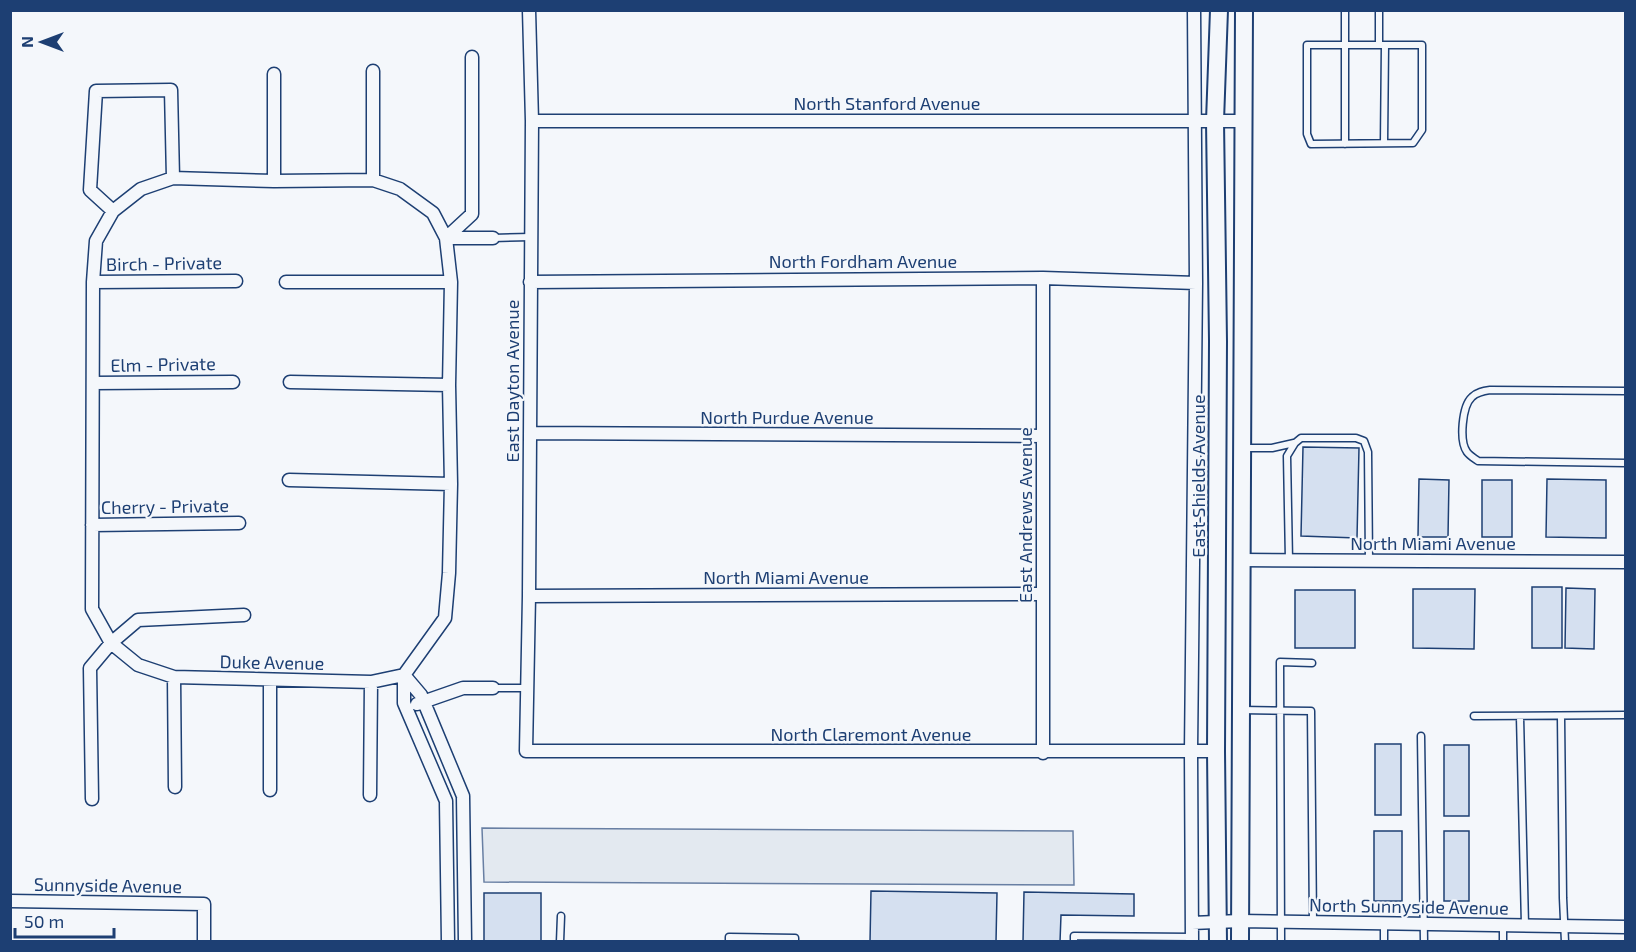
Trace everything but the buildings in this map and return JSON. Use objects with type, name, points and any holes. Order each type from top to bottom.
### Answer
[{"type":"main road","name":"East Shields Avenue","points":[[1218,942],[1216,751],[1218,340],[1215,121],[1219,10]]},
{"type":"main road","points":[[1240,942],[1241,560],[1250,448],[1242,121],[1244,10]]},
{"type":"street","name":"East Dayton Avenue","points":[[526,751],[532,121],[529,10]]},
{"type":"street","name":"East Shields Avenue","points":[[1192,939],[1191,751],[1196,283],[1194,10]]},
{"type":"street","points":[[446,238],[472,214],[472,57]]},
{"type":"street","points":[[373,71],[373,180]]},
{"type":"street","points":[[274,74],[274,181]]},
{"type":"street","points":[[113,211],[90,190],[96,91],[171,90],[173,178]]},
{"type":"street","name":"North Stanford Avenue","points":[[532,121],[1242,121]]},
{"type":"street","name":"Duke Avenue","points":[[173,178],[274,181],[373,180],[400,189],[433,213],[446,238],[451,282],[449,385],[451,484],[449,573],[445,618],[404,675],[371,682],[174,677],[138,665],[111,643],[92,609],[93,282],[96,241],[113,211],[141,189],[173,178]]},
{"type":"street","points":[[446,238],[493,238]]},
{"type":"street","name":"North Fordham Avenue","points":[[530,282],[1043,278],[1196,283]]},
{"type":"street","name":"East Andrews Avenue","points":[[1043,278],[1043,753]]},
{"type":"street","name":"Birch - Private","points":[[93,282],[236,281]]},
{"type":"street","points":[[286,282],[451,282]]},
{"type":"street","name":"Elm - Private","points":[[93,383],[233,382]]},
{"type":"street","points":[[290,382],[449,385]]},
{"type":"street","name":"North Purdue Avenue","points":[[530,433],[1043,436]]},
{"type":"street","points":[[289,480],[451,484]]},
{"type":"street","name":"Cherry - Private","points":[[92,525],[239,524]]},
{"type":"street","name":"North Miami Avenue","points":[[1241,560],[1626,562]]},
{"type":"street","name":"North Miami Avenue","points":[[529,596],[1043,594]]},
{"type":"street","points":[[92,799],[90,668],[111,643],[138,620],[244,615]]},
{"type":"street","points":[[404,675],[422,695],[463,796],[465,942]]},
{"type":"street","points":[[404,675],[404,703],[446,801],[448,942]]},
{"type":"street","points":[[174,677],[176,787]]},
{"type":"street","points":[[270,680],[270,790]]},
{"type":"street","points":[[370,795],[371,682]]},
{"type":"street","points":[[408,708],[463,688],[493,688]]},
{"type":"street","name":"North Claremont Avenue","points":[[526,751],[1043,753],[1216,751]]},
{"type":"street","name":"Sunnyside Avenue","points":[[10,901],[204,904],[204,942]]},
{"type":"street","name":"North Sunnyside Avenue","points":[[1192,923],[1240,921],[1626,927]]},
{"type":"lane","points":[[1345,10],[1345,144]]},
{"type":"lane","points":[[1379,10],[1384,143]]},
{"type":"lane","points":[[1307,45],[1346,45],[1422,45],[1422,130],[1413,143],[1311,144],[1307,134],[1307,45]]},
{"type":"lane","points":[[493,238],[531,237]]},
{"type":"lane","points":[[1626,391],[1490,390],[1480,392],[1470,398],[1463,428],[1464,445],[1468,454],[1478,461],[1626,463]]},
{"type":"lane","points":[[1289,560],[1287,456],[1301,438],[1356,438],[1364,441],[1368,452],[1369,561]]},
{"type":"lane","points":[[1250,448],[1272,448],[1295,443]]},
{"type":"lane","points":[[1281,942],[1280,662],[1312,663]]},
{"type":"lane","points":[[493,688],[526,688]]},
{"type":"lane","points":[[1241,710],[1311,711],[1313,922]]},
{"type":"lane","points":[[1474,716],[1626,716]]},
{"type":"lane","points":[[1520,717],[1525,925]]},
{"type":"lane","points":[[1561,717],[1565,942]]},
{"type":"lane","points":[[1421,736],[1424,942]]},
{"type":"lane","points":[[560,942],[561,916]]},
{"type":"lane","points":[[1384,923],[1384,942]]},
{"type":"lane","points":[[1503,925],[1503,942]]},
{"type":"lane","points":[[1074,942],[1074,936],[1192,939]]},
{"type":"lane","points":[[729,942],[729,938],[795,938],[795,942]]},
{"type":"shaded area","points":[[482,828],[1073,831],[1074,885],[484,882]]}]
